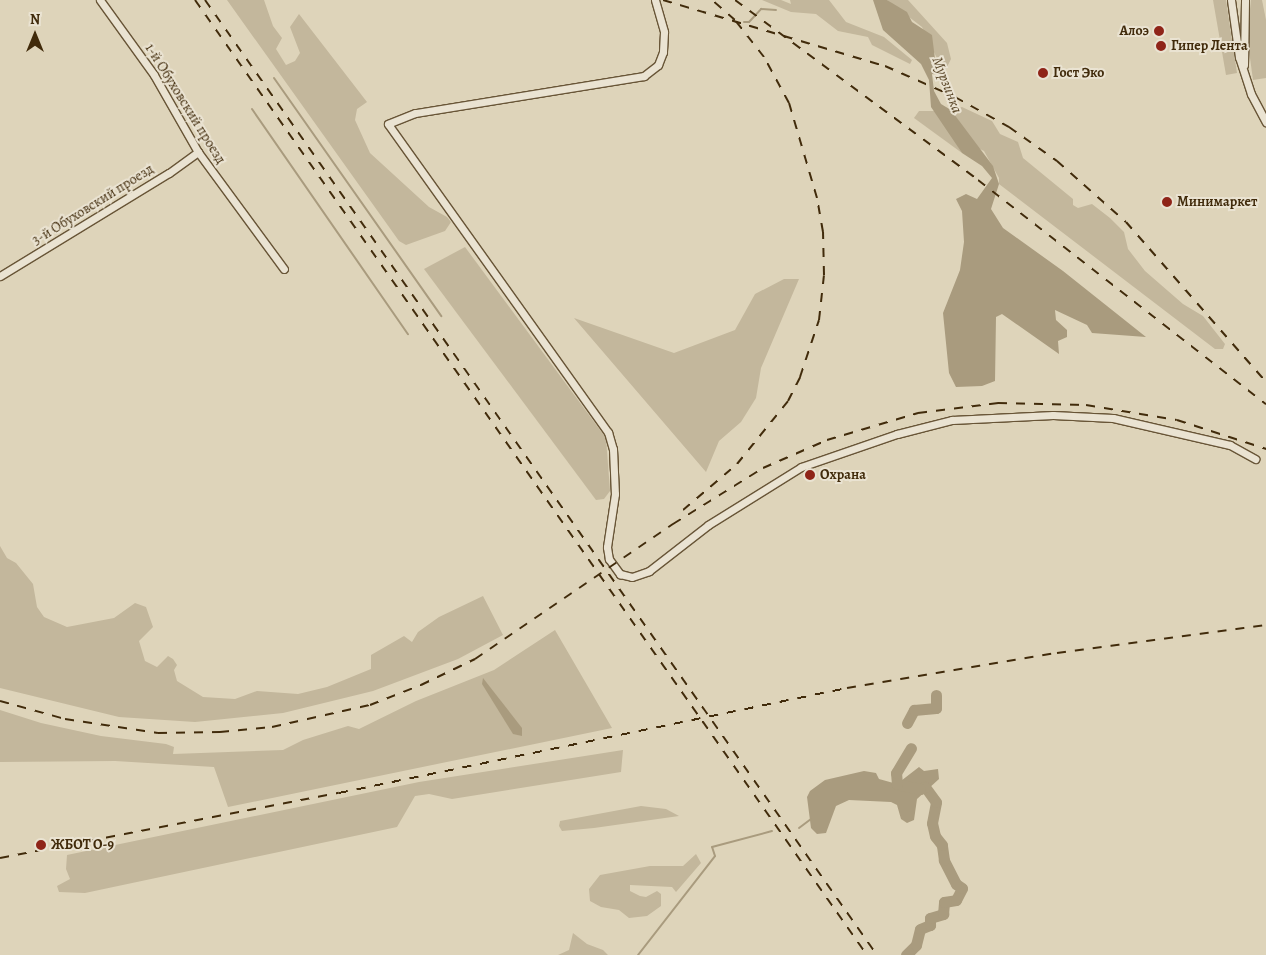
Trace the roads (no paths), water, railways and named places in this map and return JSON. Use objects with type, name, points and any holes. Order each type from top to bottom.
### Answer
[{"type":"street","name":"1-й Обуховский проезд","points":[[100,0],[154,75],[198,152],[284,269]]},
{"type":"street","points":[[655,0],[662,22],[664,47],[658,65],[644,76],[415,114],[388,124],[608,432],[613,449],[615,494],[607,547],[609,559],[620,574],[632,577],[649,571],[708,525],[801,467],[897,434],[952,420],[1053,415],[1113,418],[1230,445],[1255,459]]},
{"type":"street","points":[[1232,0],[1239,56],[1244,66],[1251,94],[1266,122]]},
{"type":"street","points":[[1244,66],[1245,0]]},
{"type":"street","name":"3-й Обуховский проезд","points":[[0,276],[161,178],[198,152]]},
{"type":"waterway","points":[[744,22],[749,22],[761,9],[776,10]]},
{"type":"waterway","points":[[274,78],[441,316]]},
{"type":"waterway","points":[[252,109],[408,334]]},
{"type":"waterway","name":"Мурзинка","points":[[907,723],[914,710],[936,708],[936,695]]},
{"type":"waterway","name":"Мурзинка","points":[[906,955],[916,945],[920,929],[930,925],[930,918],[943,914],[944,902],[956,900],[962,888],[956,884],[944,860],[942,845],[935,836],[932,823],[936,802],[925,787],[920,789],[897,784],[896,773],[911,748]]},
{"type":"waterway","points":[[799,828],[811,819]]},
{"type":"waterway","points":[[638,955],[715,856],[712,847],[772,831]]},
{"type":"railway","points":[[195,0],[867,955]]},
{"type":"railway","points":[[205,0],[877,955]]},
{"type":"railway","points":[[663,0],[885,66],[955,97],[1009,127],[1057,161],[1126,222],[1266,382]]},
{"type":"railway","points":[[683,510],[737,464],[788,401],[800,377],[819,320],[824,275],[823,232],[817,198],[789,103],[764,57],[735,20],[712,0]]},
{"type":"railway","points":[[735,0],[978,180],[1266,404]]},
{"type":"railway","points":[[0,701],[65,719],[158,733],[220,732],[272,727],[370,705],[421,685],[475,659],[673,524],[763,468],[827,440],[918,413],[998,403],[1086,405],[1177,420],[1266,449]]},
{"type":"railway","points":[[0,858],[339,793],[847,688],[1057,653],[1266,625]]},
{"type":"place","name":"Алоэ","points":[[1159,31]]},
{"type":"place","name":"Гипер Лента","points":[[1161,46]]},
{"type":"place","name":"Гост Эко","points":[[1043,73]]},
{"type":"place","name":"Минимаркет","points":[[1167,202]]},
{"type":"place","name":"Охрана","points":[[810,475]]},
{"type":"place","name":"ЖБОТ О-9","points":[[41,845]]}]
